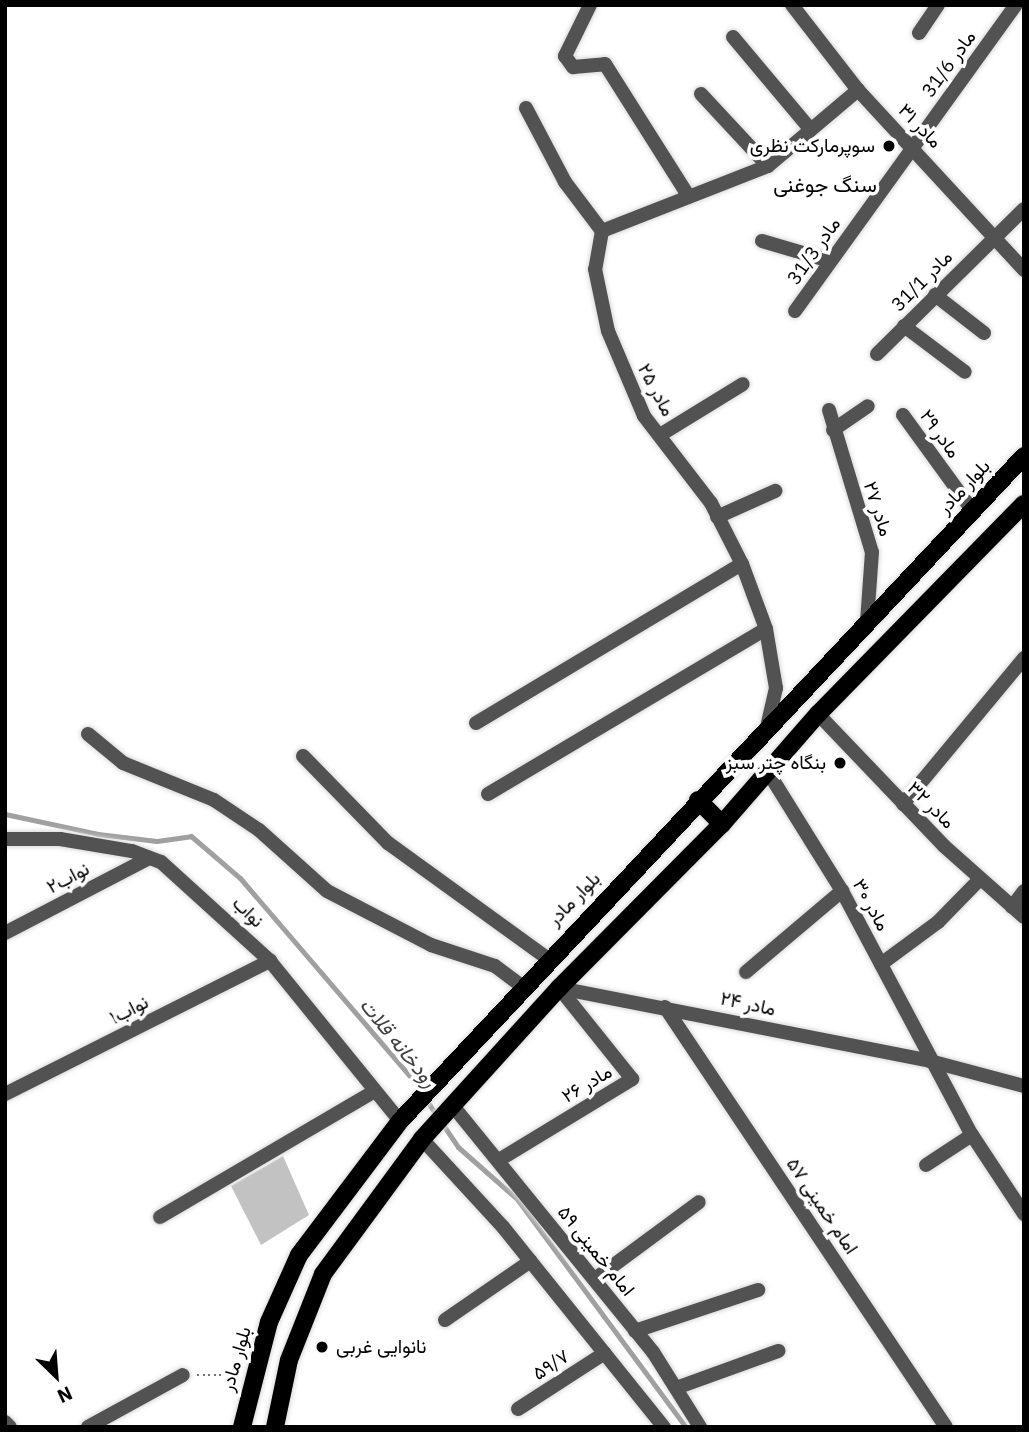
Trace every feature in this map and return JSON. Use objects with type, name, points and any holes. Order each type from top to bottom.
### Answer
[{"type":"main road","name":"بلوار مادر","points":[[242,1427],[252,1375],[299,1255],[404,1116],[547,958],[1024,456]]},
{"type":"main road","points":[[275,1427],[289,1360],[323,1274],[426,1135],[559,988],[722,824],[818,714],[1024,504]]},
{"type":"main road","points":[[698,800],[722,824]]},
{"type":"street","points":[[590,5],[565,56],[573,67],[605,64],[689,197]]},
{"type":"street","name":"مادر ۳۱","points":[[792,5],[859,90],[913,145],[1024,270]]},
{"type":"street","points":[[919,33],[938,5]]},
{"type":"street","name":"مادر 31/6","points":[[913,145],[1016,5]]},
{"type":"street","points":[[733,37],[811,130]]},
{"type":"street","points":[[526,108],[565,182],[602,231],[768,166],[859,90]]},
{"type":"street","points":[[701,94],[768,166]]},
{"type":"street","name":"مادر 31/3","points":[[795,311],[913,145]]},
{"type":"street","name":"مادر 31/1","points":[[877,354],[1024,209]]},
{"type":"street","name":"مادر ۲۵","points":[[602,231],[595,269],[608,331],[644,416],[717,517],[742,564],[766,629],[776,688],[767,726]]},
{"type":"street","points":[[762,241],[830,261]]},
{"type":"street","points":[[935,295],[984,333]]},
{"type":"street","points":[[904,326],[965,372]]},
{"type":"street","points":[[660,435],[743,384]]},
{"type":"street","points":[[833,430],[867,405]]},
{"type":"street","name":"مادر ۲۷","points":[[829,410],[872,552],[867,622]]},
{"type":"street","name":"مادر ۲۹","points":[[903,415],[972,510]]},
{"type":"street","points":[[717,517],[775,491]]},
{"type":"street","points":[[476,723],[742,564]]},
{"type":"street","points":[[488,794],[766,629]]},
{"type":"street","points":[[903,804],[1024,658]]},
{"type":"street","name":"مادر ۳۲","points":[[818,714],[903,804],[1018,912]]},
{"type":"street","points":[[88,734],[123,763],[214,800],[259,830],[327,891],[431,945],[495,966],[522,986]]},
{"type":"street","points":[[303,756],[388,843],[547,958]]},
{"type":"street","name":"مادر ۳۰","points":[[768,772],[842,891],[930,1061],[972,1135],[1024,1214]]},
{"type":"street","name":"نواب","points":[[5,838],[60,839],[149,858],[221,912],[270,961],[375,1091],[404,1116]]},
{"type":"street","name":"نواب۲","points":[[5,933],[149,858]]},
{"type":"street","points":[[881,964],[938,922],[980,879]]},
{"type":"street","points":[[746,972],[842,891]]},
{"type":"street","points":[[1018,912],[1024,891]]},
{"type":"street","name":"نواب۱","points":[[5,1094],[270,961]]},
{"type":"street","name":"مادر ۲۴","points":[[559,988],[930,1061],[1024,1086]]},
{"type":"street","name":"مادر ۲۶","points":[[499,1160],[632,1079],[559,988]]},
{"type":"street","name":"امام خمینی ۵۷","points":[[665,1007],[946,1427]]},
{"type":"street","points":[[160,1217],[375,1091]]},
{"type":"street","name":"امام خمینی ۵۹","points":[[450,1110],[499,1160],[595,1279],[676,1388],[700,1427]]},
{"type":"street","points":[[426,1135],[664,1427]]},
{"type":"street","points":[[926,1166],[972,1135]]},
{"type":"street","points":[[595,1279],[699,1202]]},
{"type":"street","points":[[445,1320],[531,1261]]},
{"type":"street","points":[[635,1331],[758,1290]]},
{"type":"street","points":[[676,1388],[778,1351]]},
{"type":"street","name":"۵۹/۷","points":[[518,1409],[605,1353]]},
{"type":"street","points":[[88,1427],[183,1376]]},
{"type":"street","points":[[5,1422],[10,1427]]},
{"type":"path","points":[[183,1376],[252,1375]]},
{"type":"building","points":[[283,1156],[309,1215],[261,1245],[231,1186]]},
{"type":"waterway","name":"رودخانه قلات","points":[[5,814],[98,834],[157,841],[191,836],[240,878],[412,1079],[458,1147],[517,1199],[686,1427]]},
{"type":"place","name":"سوپرمارکت نظری","points":[[889,146]]},
{"type":"place","name":"بنگاه چتر سبز","points":[[840,763]]},
{"type":"place","name":"نانوایی غربی","points":[[322,1347]]},
{"type":"district","name":"سنگ جوغنی","points":[[825,184]]}]
